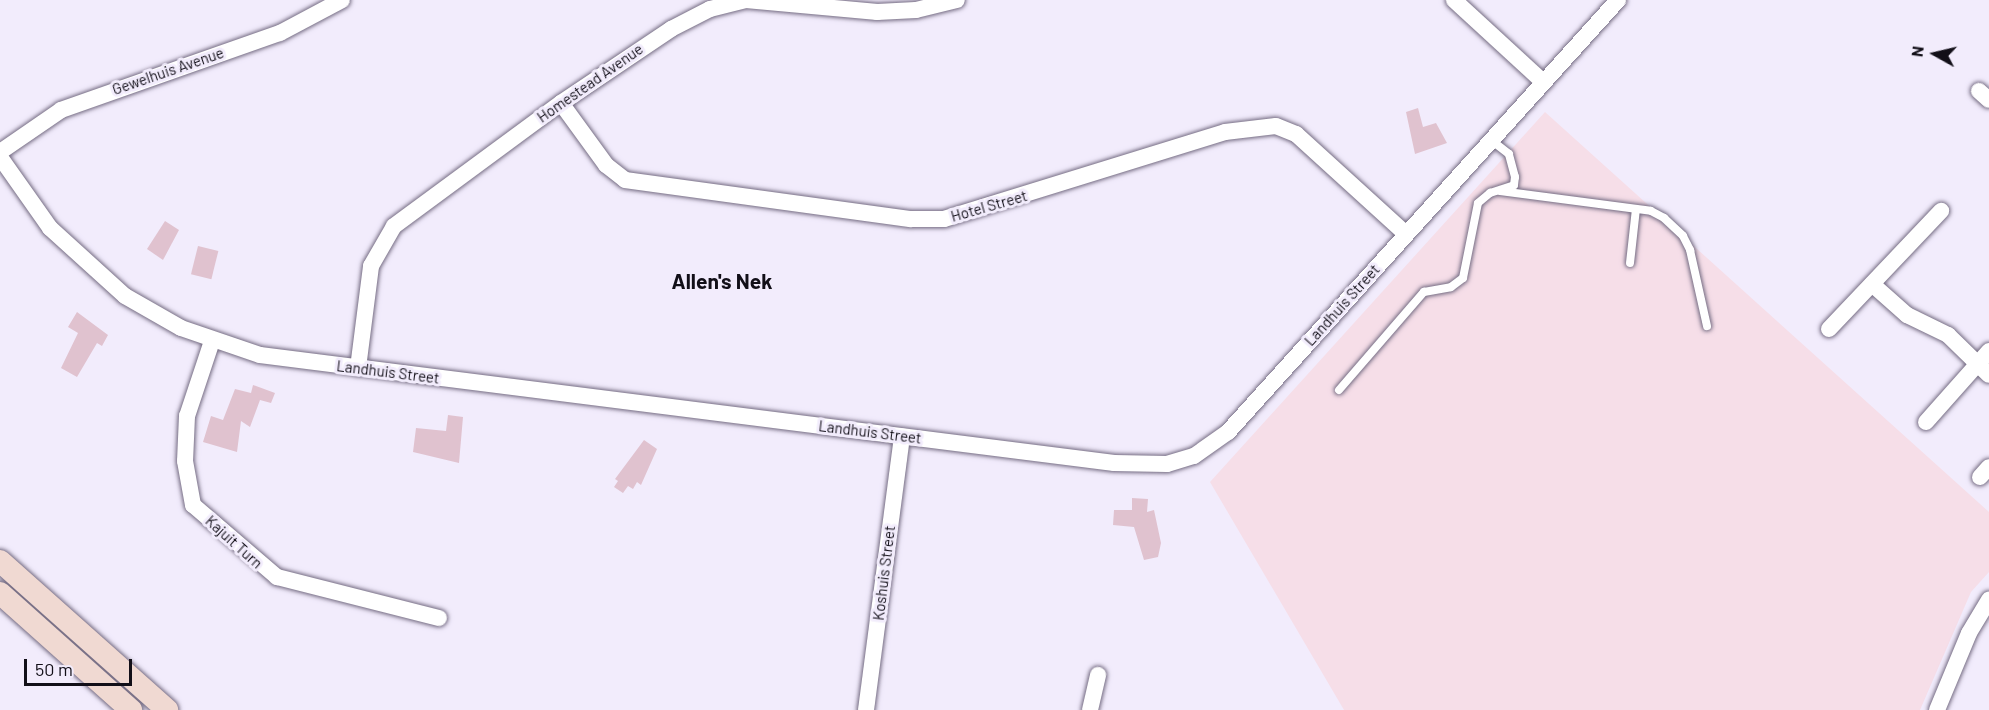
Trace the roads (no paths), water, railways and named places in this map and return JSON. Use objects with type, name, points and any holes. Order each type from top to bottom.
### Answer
[{"type":"main road","points":[[0,561],[167,710]]},
{"type":"main road","points":[[0,593],[131,710]]},
{"type":"street","name":"Gewelhuis Avenue","points":[[0,152],[61,110],[280,33],[342,0]]},
{"type":"street","name":"Homestead Avenue","points":[[357,368],[371,267],[394,226],[561,103],[671,29],[730,1],[877,12],[916,10],[957,0]]},
{"type":"street","points":[[1454,0],[1542,81]]},
{"type":"street","name":"Landhuis Street","points":[[0,157],[50,228],[109,283],[152,313],[212,341],[260,355],[1146,466],[1186,459],[1228,432],[1542,81],[1618,0]]},
{"type":"street","name":"Hotel Street","points":[[561,103],[606,165],[625,180],[919,219],[944,219],[1002,203],[1225,132],[1276,126],[1296,134],[1406,234]]},
{"type":"street","points":[[1829,329],[1941,211]]},
{"type":"street","points":[[1872,284],[1907,315],[1948,335],[1983,369]]},
{"type":"street","name":"Kajuit Turn","points":[[212,341],[187,416],[185,461],[193,505],[277,578],[439,618]]},
{"type":"street","points":[[1926,422],[1983,369],[1989,351]]},
{"type":"street","name":"Koshuis Street","points":[[866,710],[902,436]]},
{"type":"street","points":[[1937,710],[1969,633],[1989,600]]},
{"type":"street","points":[[1090,710],[1098,675]]},
{"type":"lane","points":[[1339,390],[1424,292],[1451,286],[1463,278],[1478,203],[1514,184],[1515,177],[1509,154],[1490,139]]},
{"type":"lane","points":[[1497,191],[1636,209],[1664,218],[1683,236],[1697,274],[1707,326]]},
{"type":"lane","points":[[1630,262],[1636,209]]},
{"type":"district","name":"Allen's Nek","points":[[722,281]]}]
